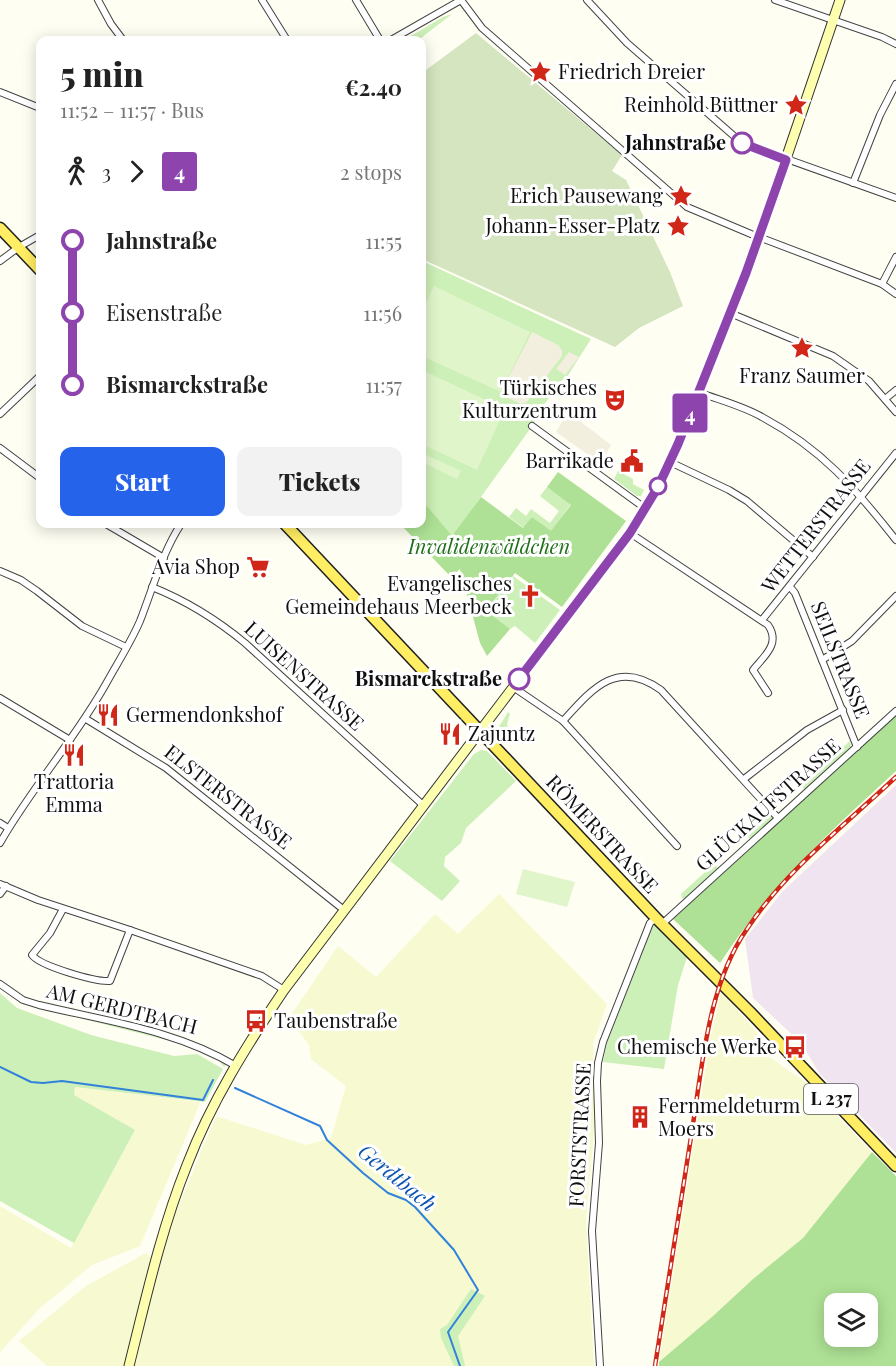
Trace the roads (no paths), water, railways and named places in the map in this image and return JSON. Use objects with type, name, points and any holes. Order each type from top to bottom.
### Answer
[{"type":"main road","points":[[129,1366],[159,1244],[187,1163],[214,1105],[236,1066],[284,990],[646,509],[670,462],[760,238],[840,0]]},
{"type":"main road","points":[[0,228],[36,266]]},
{"type":"main road","name":"RÖMERSTRASSE","points":[[289,528],[659,921],[750,1012],[896,1166]]},
{"type":"street","points":[[98,0],[120,36]]},
{"type":"street","points":[[262,0],[284,36]]},
{"type":"street","points":[[356,0],[378,36]]},
{"type":"street","points":[[398,36],[461,0],[482,28],[687,207],[760,238],[882,284],[896,294]]},
{"type":"street","points":[[587,0],[627,43],[742,143],[896,198]]},
{"type":"street","points":[[775,0],[882,37],[896,45]]},
{"type":"street","points":[[854,183],[880,115],[896,84]]},
{"type":"street","points":[[0,92],[36,106]]},
{"type":"street","points":[[0,261],[36,237]]},
{"type":"street","points":[[882,284],[896,257]]},
{"type":"street","points":[[730,313],[832,356],[869,381],[896,412]]},
{"type":"street","points":[[0,414],[36,380]]},
{"type":"street","points":[[885,399],[896,390]]},
{"type":"street","points":[[698,392],[760,416],[808,444],[846,479],[896,540]]},
{"type":"street","points":[[532,426],[646,509]]},
{"type":"street","points":[[0,448],[36,475]]},
{"type":"street","name":"WETTERSTRASSE","points":[[762,620],[896,453]]},
{"type":"street","points":[[670,462],[747,501],[813,557]]},
{"type":"street","points":[[113,528],[164,558]]},
{"type":"street","points":[[0,843],[8,828],[86,719],[139,622],[164,558],[179,528]]},
{"type":"street","points":[[630,533],[762,620],[772,630],[774,640],[769,651],[753,670],[768,693]]},
{"type":"street","points":[[0,571],[29,586],[82,626],[126,647]]},
{"type":"street","name":"SEILSTRASSE","points":[[790,587],[795,593],[857,747]]},
{"type":"street","name":"LUISENSTRASSE","points":[[152,588],[177,597],[231,632],[424,806]]},
{"type":"street","points":[[822,660],[852,642],[896,596]]},
{"type":"street","points":[[563,721],[588,694],[604,681],[625,676],[641,679],[661,690],[778,818]]},
{"type":"street","points":[[513,687],[563,721],[677,846]]},
{"type":"street","points":[[0,698],[70,740]]},
{"type":"street","points":[[744,779],[807,730],[843,710]]},
{"type":"street","name":"GLÜCKAUFSTRASSE","points":[[659,921],[778,818],[896,711]]},
{"type":"street","name":"ELSTERSTRASSE","points":[[86,719],[166,768],[344,910]]},
{"type":"street","points":[[0,823],[8,828]]},
{"type":"street","points":[[0,894],[3,885],[63,909],[262,976],[284,990]]},
{"type":"street","points":[[63,909],[50,933],[32,955],[43,963],[76,974],[110,981],[130,930]]},
{"type":"street","name":"FORSTSTRASSE","points":[[600,1366],[592,1231],[599,1143],[598,1063],[603,1042],[650,923],[659,921]]},
{"type":"street","name":"AM GERDTBACH","points":[[0,984],[23,1000],[167,1035],[210,1050],[236,1066]]},
{"type":"waterway","name":"Gerdtbach","points":[[0,1067],[31,1082],[62,1081],[203,1100],[213,1080]]},
{"type":"waterway","name":"Gerdtbach","points":[[235,1088],[320,1126],[327,1140],[388,1193],[406,1200],[415,1207],[454,1250],[478,1290],[448,1332],[460,1366]]},
{"type":"railway","points":[[655,1366],[703,1057],[708,1029],[723,976],[747,929],[780,887],[817,849],[896,777]]},
{"type":"place","name":"Friedrich Dreier","points":[[540,72]]},
{"type":"place","name":"Reinhold Büttner","points":[[796,105]]},
{"type":"place","name":"Jahnstraße","points":[[742,143]]},
{"type":"place","name":"Erich Pausewang","points":[[681,196]]},
{"type":"place","name":"Johann-Esser-Platz","points":[[678,226]]},
{"type":"place","name":"Franz Saumer","points":[[802,348]]},
{"type":"place","name":"Türkisches Kulturzentrum","points":[[615,400]]},
{"type":"place","name":"Barrikade","points":[[632,461]]},
{"type":"place","name":"Avia Shop","points":[[258,567]]},
{"type":"place","name":"Evangelisches Gemeindehaus Meerbeck","points":[[530,596]]},
{"type":"place","name":"Bismarckstraße","points":[[519,679]]},
{"type":"place","name":"Germendonkshof","points":[[108,715]]},
{"type":"place","name":"Zajuntz","points":[[450,734]]},
{"type":"place","name":"Trattoria Emma","points":[[74,755]]},
{"type":"place","name":"Taubenstraße","points":[[256,1021]]},
{"type":"place","name":"Chemische Werke","points":[[795,1047]]},
{"type":"place","name":"Fernmeldeturm Moers","points":[[640,1117]]},
{"type":"park label","name":"Invalidenwäldchen","points":[[489,547]]}]
